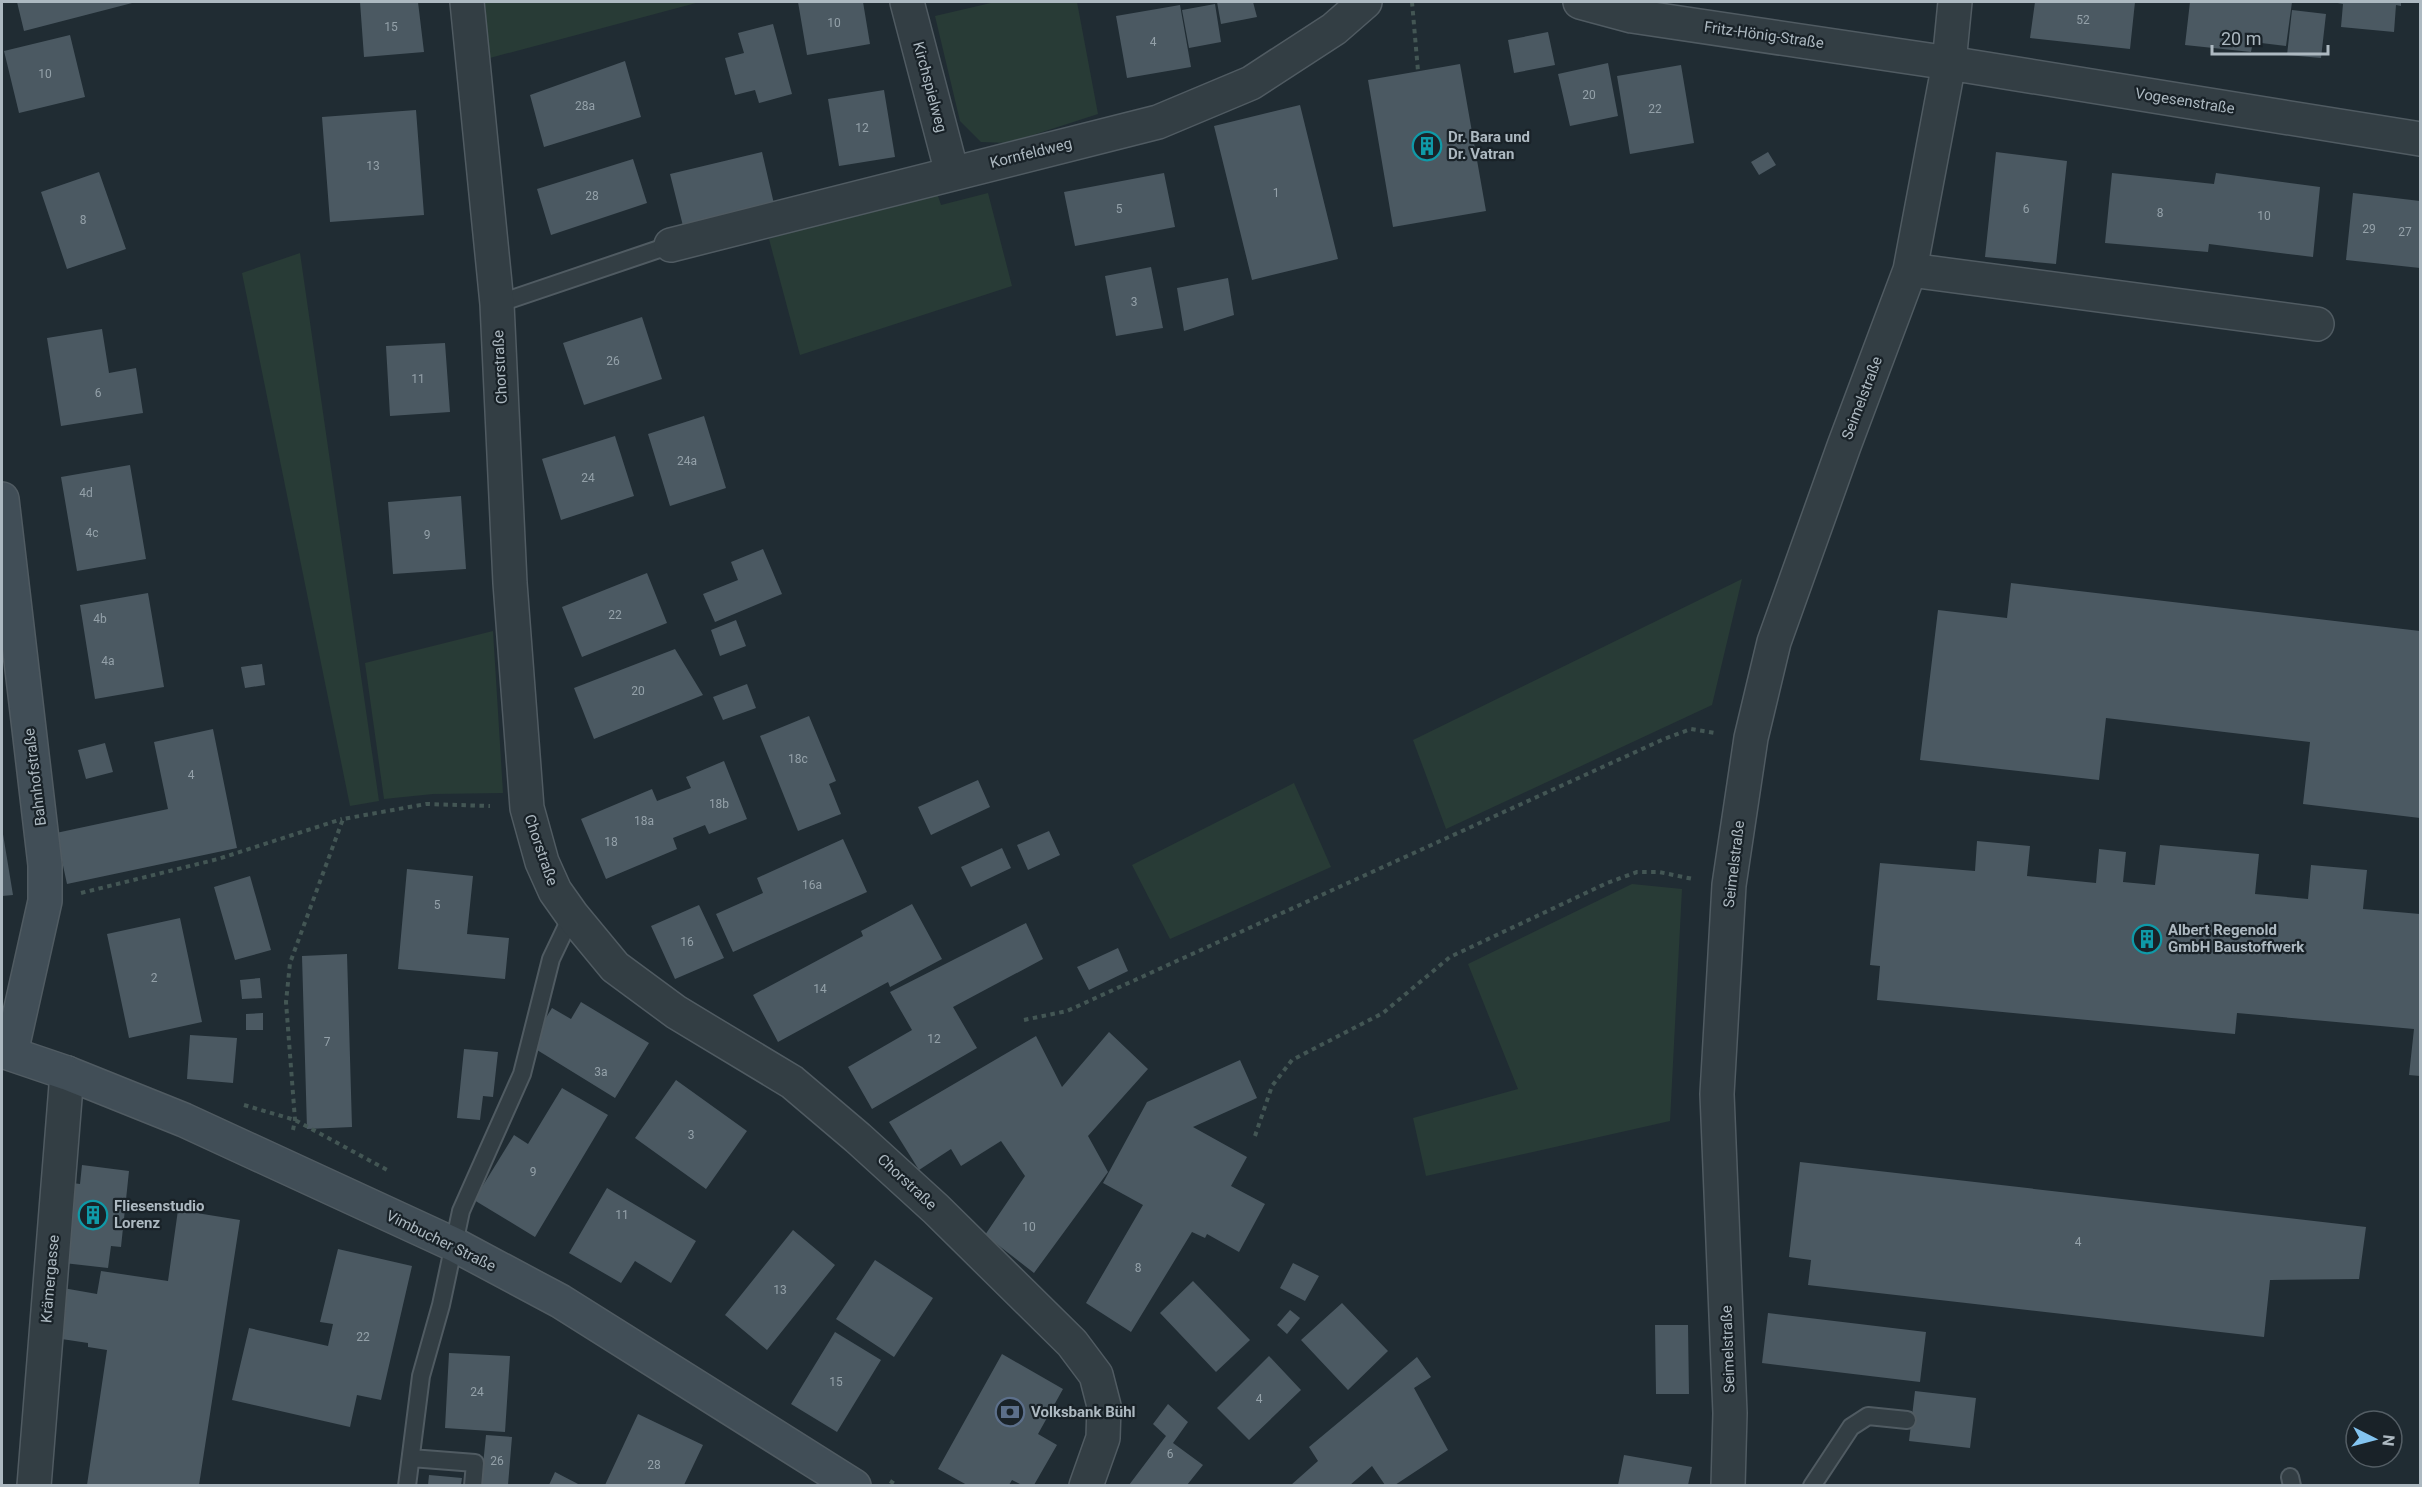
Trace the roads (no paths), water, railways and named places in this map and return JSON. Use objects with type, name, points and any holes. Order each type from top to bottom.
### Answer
[{"type":"street","name":"Chorstraße","points":[[467,2],[497,304],[510,583],[527,808],[542,862],[555,891],[615,967],[676,1012],[792,1082],[936,1209],[1072,1343],[1096,1375],[1104,1406],[1102,1437],[1086,1485]]},
{"type":"street","name":"Kirchspielweg","points":[[907,2],[952,173]]},
{"type":"street","name":"Kornfeldweg","points":[[671,245],[1158,122],[1251,83],[1334,29],[1365,2]]},
{"type":"street","name":"Fritz-Hönig-Straße","points":[[1580,2],[1949,63]]},
{"type":"street","name":"Seimelstraße","points":[[1728,1485],[1730,1413],[1717,1094],[1729,885],[1751,738],[1774,642],[1910,270],[1949,63],[1955,2]]},
{"type":"street","name":"Vogesenstraße","points":[[1949,63],[2421,139]]},
{"type":"street","points":[[1910,270],[2317,324]]},
{"type":"street","name":"Bahnhofstraße","points":[[2,499],[5,551],[40,808],[45,865],[45,902],[6,1052]]},
{"type":"street","name":"Vimbucher Straße","points":[[6,1052],[67,1073],[184,1119],[455,1245],[560,1302],[854,1485]]},
{"type":"street","name":"Krämergasse","points":[[34,1485],[67,1073]]},
{"type":"lane","points":[[497,304],[671,245]]},
{"type":"lane","points":[[407,1485],[422,1376],[455,1245],[461,1211],[522,1074],[551,958],[572,915]]},
{"type":"lane","points":[[1812,1485],[1851,1426],[1868,1416],[1907,1420]]},
{"type":"lane","points":[[411,1458],[475,1463],[473,1485]]},
{"type":"place","name":"Dr. Bara und Dr. Vatran","points":[[1427,146]]},
{"type":"place","name":"Albert Regenold GmbH Baustoffwerk","points":[[2147,939]]},
{"type":"place","name":"Fliesenstudio Lorenz","points":[[93,1215]]},
{"type":"place","name":"Volksbank Bühl","points":[[1010,1412]]}]
